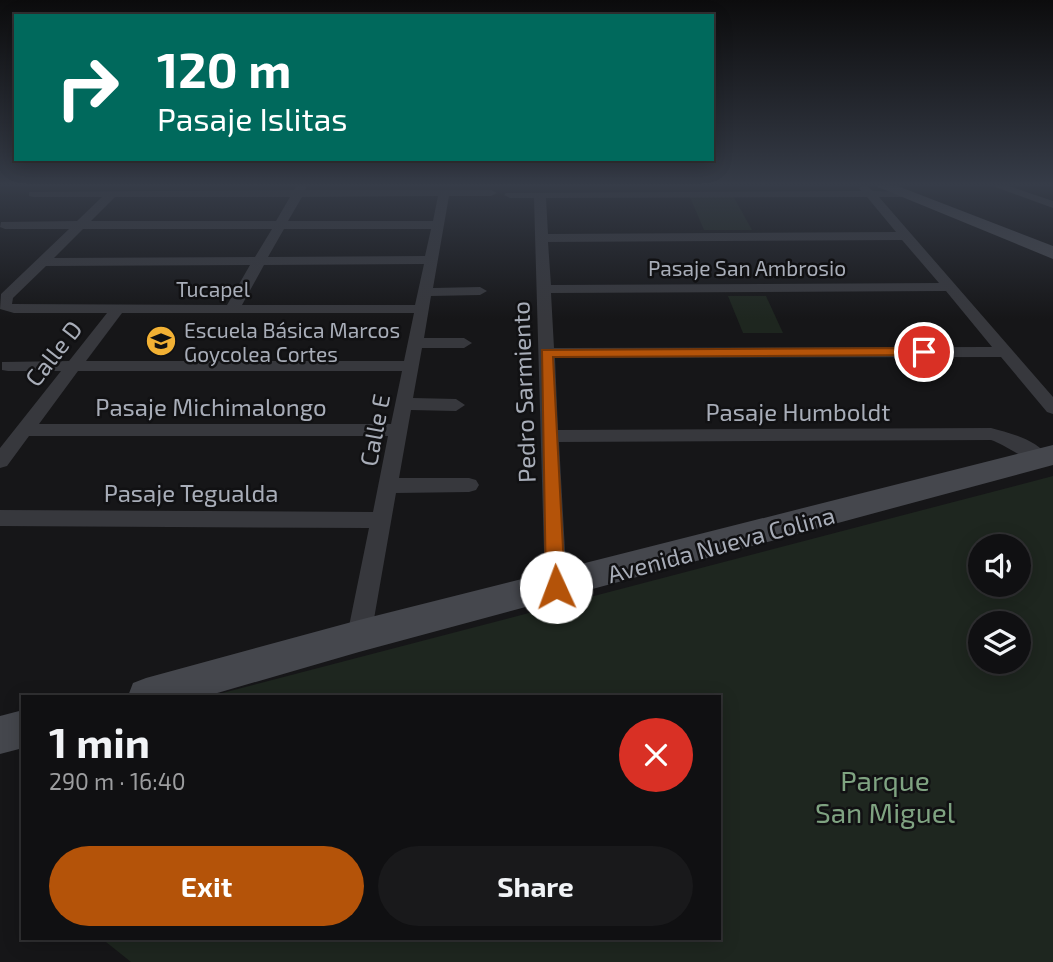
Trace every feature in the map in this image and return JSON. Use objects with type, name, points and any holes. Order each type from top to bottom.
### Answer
[{"type":"street","points":[[42,262],[75,230]]},
{"type":"street","points":[[232,309],[277,230]]},
{"type":"street","name":"Calle E","points":[[359,636],[437,230]]},
{"type":"street","name":"Pedro Sarmiento","points":[[542,230],[556,587]]},
{"type":"street","points":[[902,230],[1053,408]]},
{"type":"street","points":[[995,230],[1053,253]]},
{"type":"street","points":[[542,238],[906,236]]},
{"type":"street","points":[[42,262],[431,260]]},
{"type":"street","name":"Tucapel","points":[[42,262],[6,297],[5,306],[14,309],[232,309],[423,301],[480,290]]},
{"type":"street","name":"Pasaje San Ambrosio","points":[[544,289],[950,287]]},
{"type":"street","name":"Calle D","points":[[0,461],[118,309]]},
{"type":"street","points":[[415,343],[464,343]]},
{"type":"street","points":[[546,353],[1005,352]]},
{"type":"street","points":[[8,366],[411,366]]},
{"type":"street","points":[[403,404],[456,405]]},
{"type":"street","name":"Pasaje Michimalongo","points":[[24,430],[398,430]]},
{"type":"street","name":"Pasaje Humboldt","points":[[550,436],[991,434],[1047,456]]},
{"type":"street","name":"Avenida Nueva Colina","points":[[150,695],[359,636],[556,587],[1047,456]]},
{"type":"street","points":[[388,486],[469,485]]},
{"type":"street","name":"Pasaje Tegualda","points":[[0,518],[382,520]]},
{"type":"street","points":[[0,735],[21,730]]},
{"type":"green space","points":[[728,296],[766,296],[783,333],[743,333]]},
{"type":"green space","name":"Parque San Miguel","points":[[1053,476],[1053,962],[131,962],[104,940],[721,940],[721,695],[215,695]]},
{"type":"place","name":"Escuela Básica Marcos Goycolea Cortes","points":[[161,341]]},
{"type":"route","points":[[556,587],[546,353],[924,352]]}]
